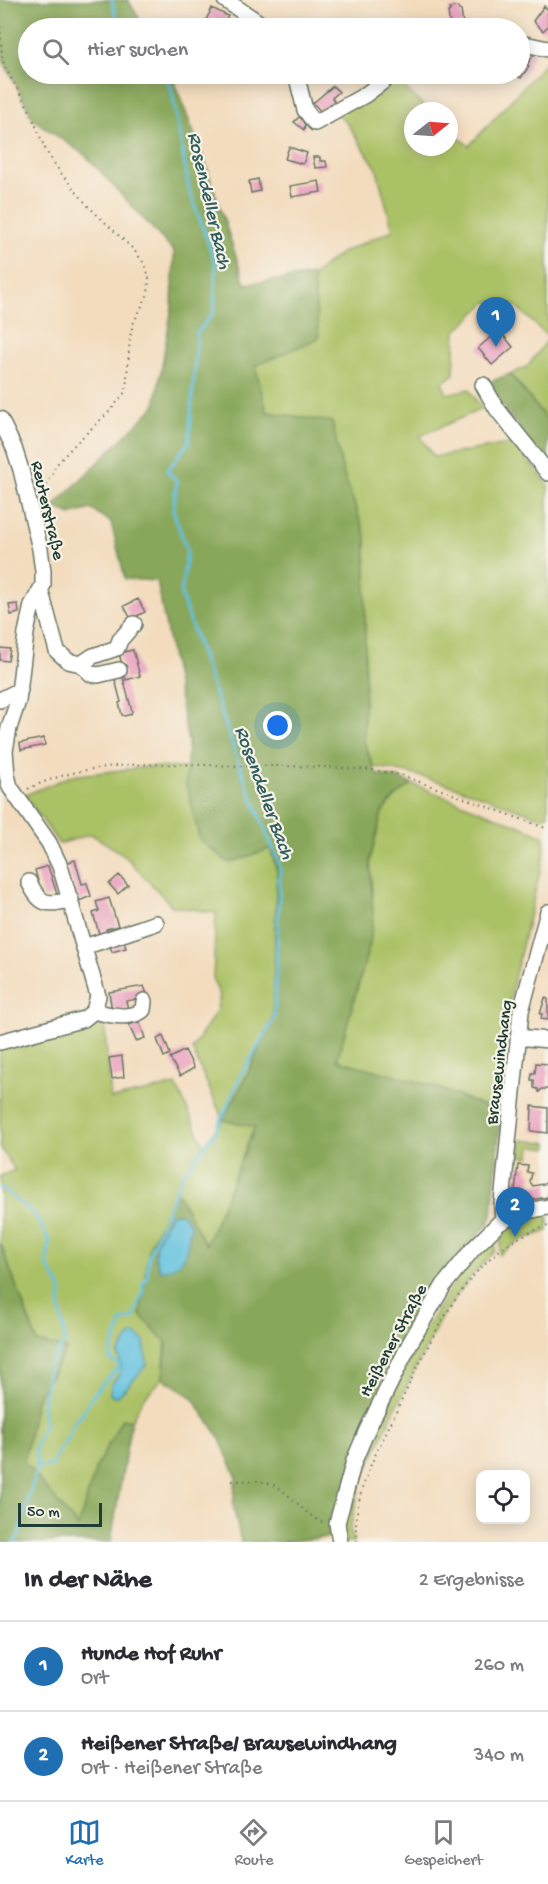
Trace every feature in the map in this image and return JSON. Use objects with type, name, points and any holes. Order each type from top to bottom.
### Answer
[{"type":"street","points":[[225,0],[252,18]]},
{"type":"street","points":[[530,45],[547,48]]},
{"type":"street","points":[[298,84],[305,111],[315,123],[355,102],[379,84]]},
{"type":"street","points":[[483,385],[497,409],[548,473]]},
{"type":"street","name":"Reuterstraße","points":[[0,419],[14,448],[31,510],[42,560],[43,585],[32,605],[26,633],[18,701],[9,728],[5,751],[9,791],[49,843],[60,866],[98,996],[94,1011]]},
{"type":"street","points":[[41,592],[57,651],[68,661],[81,664],[92,674],[98,675],[119,670]]},
{"type":"street","points":[[81,664],[93,656],[117,648],[120,640],[134,624]]},
{"type":"street","points":[[0,700],[20,690]]},
{"type":"street","points":[[29,882],[37,898],[45,903],[71,900]]},
{"type":"street","name":"Brausewindhang","points":[[503,1220],[502,1203],[521,1011],[548,912]]},
{"type":"street","points":[[84,947],[156,923]]},
{"type":"street","points":[[0,1042],[76,1023],[90,1016],[94,1011],[107,1015],[138,1014],[143,1010],[144,1001]]},
{"type":"street","points":[[518,1037],[548,1040]]},
{"type":"street","name":"Heißener Straße","points":[[340,1542],[337,1523],[354,1461],[367,1430],[410,1343],[455,1269],[503,1220],[548,1207]]},
{"type":"path","points":[[0,26],[4,66],[29,110],[46,151],[88,206],[134,250],[149,276],[148,294],[133,324],[130,336],[126,391],[110,411],[56,465],[44,492],[31,510]]},
{"type":"path","points":[[9,791],[70,772],[149,763],[334,767],[401,775],[548,829]]},
{"type":"path","points":[[357,1542],[356,1514],[373,1460],[444,1317],[463,1289],[499,1251],[518,1238],[548,1226]]},
{"type":"path","points":[[232,1481],[254,1480],[275,1486],[315,1519],[326,1523],[337,1523]]},
{"type":"green space","points":[[0,0],[128,0],[139,18],[18,18],[18,84],[175,84],[205,162],[245,284],[313,275],[319,338],[255,366],[267,412],[332,422],[343,473],[366,537],[364,742],[376,774],[398,778],[412,784],[395,797],[382,812],[370,860],[373,916],[370,943],[337,1060],[433,1086],[501,1113],[492,1214],[489,1223],[449,1266],[406,1338],[331,1522],[331,1537],[281,1542],[241,1542],[233,1505],[236,1476],[218,1435],[191,1396],[163,1378],[167,1343],[140,1315],[149,1247],[176,1190],[206,1245],[255,1127],[223,1120],[249,1071],[273,1017],[277,871],[272,848],[229,863],[200,840],[186,784],[188,742],[157,581],[125,579],[111,522],[91,509],[70,515],[54,506],[155,406],[172,307],[174,252],[86,156],[34,120],[3,60]]},
{"type":"green space","points":[[548,60],[548,337],[516,306],[487,302],[456,331],[454,374],[442,383],[447,394],[469,389],[482,409],[420,436],[434,457],[513,443],[548,484],[548,815],[540,817],[437,781],[374,767],[364,742],[366,537],[343,473],[332,422],[266,412],[255,366],[318,338],[313,275],[341,253],[393,230],[376,167],[348,125],[337,113],[381,84],[401,84],[420,102],[404,102],[404,156],[458,156],[458,137],[469,146],[526,84],[530,84],[530,80]]},
{"type":"green space","points":[[548,339],[548,421],[511,374],[528,366]]},
{"type":"green space","points":[[510,374],[548,421],[548,468],[487,383]]},
{"type":"green space","points":[[147,767],[187,768],[186,784],[229,863],[270,848],[277,871],[273,1017],[249,1071],[223,1120],[192,1049],[216,1012],[220,996],[213,980],[216,913],[172,906],[123,854],[91,834],[59,844],[25,795],[71,776]]},
{"type":"green space","points":[[412,784],[543,835],[545,851],[506,1020],[495,1110],[433,1086],[337,1060],[370,943],[373,916],[370,860],[382,812],[395,797]]},
{"type":"green space","points":[[104,1019],[111,1099],[176,1085],[204,1145],[223,1120],[255,1126],[206,1245],[176,1191],[163,1378],[143,1399],[131,1421],[122,1419],[96,1468],[78,1527],[52,1496],[0,1542],[24,1461],[36,1400],[40,1394],[37,1342],[0,1242],[0,1176],[15,1170],[0,1147],[0,1045]]},
{"type":"green space","points":[[522,1140],[548,1143],[548,1148],[531,1146],[530,1157],[520,1156]]},
{"type":"green space","points":[[548,1208],[548,1231],[521,1240],[499,1255],[504,1221]]},
{"type":"green space","points":[[495,1235],[495,1251],[471,1276],[442,1316],[392,1415],[359,1488],[350,1529],[354,1542],[345,1542],[344,1516],[353,1486],[371,1441],[423,1332],[464,1268]]},
{"type":"green space","points":[[0,1242],[37,1342],[67,1349],[36,1400],[24,1461],[78,1527],[96,1468],[122,1419],[131,1421],[111,1542],[0,1542]]},
{"type":"water","points":[[182,1213],[191,1226],[185,1254],[178,1264],[161,1271],[155,1255],[157,1241],[170,1214]]},
{"type":"water","points":[[135,1334],[144,1341],[147,1365],[121,1393],[117,1396],[110,1395],[111,1384],[120,1371],[121,1364],[118,1355],[130,1336]]},
{"type":"building","points":[[544,6],[548,10],[548,26],[543,31],[533,21]]},
{"type":"building","points":[[458,7],[462,18],[449,18],[450,8]]},
{"type":"building","points":[[212,8],[228,16],[227,18],[207,18]]},
{"type":"building","points":[[333,86],[339,92],[332,98],[334,101],[321,112],[313,103]]},
{"type":"building","points":[[300,116],[305,125],[304,130],[294,122]]},
{"type":"building","points":[[289,147],[307,153],[303,164],[285,159]]},
{"type":"building","points":[[313,157],[320,157],[320,161],[326,161],[327,167],[315,168]]},
{"type":"building","points":[[258,179],[260,191],[251,193],[249,181]]},
{"type":"building","points":[[319,181],[321,192],[292,197],[290,186]]},
{"type":"building","points":[[499,330],[513,347],[492,365],[478,348]]},
{"type":"building","points":[[138,599],[145,612],[131,619],[124,606]]},
{"type":"building","points":[[18,604],[19,613],[11,615],[9,605]]},
{"type":"building","points":[[0,648],[10,649],[8,661],[0,660]]},
{"type":"building","points":[[133,650],[140,676],[126,680],[119,653]]},
{"type":"building","points":[[122,674],[132,711],[131,714],[125,716],[122,715],[114,676]]},
{"type":"building","points":[[44,738],[45,745],[21,750],[20,743]]},
{"type":"building","points":[[75,860],[82,884],[87,883],[91,896],[79,901],[66,863]]},
{"type":"building","points":[[48,866],[57,894],[43,899],[35,870]]},
{"type":"building","points":[[119,875],[128,885],[118,894],[109,884]]},
{"type":"building","points":[[109,898],[118,926],[106,929],[108,934],[100,937],[93,913],[99,911],[96,902]]},
{"type":"building","points":[[123,939],[126,948],[112,952],[109,943]]},
{"type":"building","points":[[144,986],[148,997],[126,1001],[128,1009],[112,1011],[109,992]]},
{"type":"building","points":[[545,998],[548,999],[548,1020],[541,1019],[542,1014],[540,1014]]},
{"type":"building","points":[[139,1021],[145,1038],[136,1041],[129,1025]]},
{"type":"building","points":[[163,1036],[170,1054],[164,1057],[157,1039]]},
{"type":"building","points":[[185,1050],[194,1068],[180,1076],[170,1058]]},
{"type":"building","points":[[122,1056],[124,1077],[112,1079],[109,1058]]},
{"type":"building","points":[[536,1063],[548,1064],[548,1089],[542,1089],[539,1092],[534,1088],[534,1080],[531,1080],[532,1073],[535,1073]]},
{"type":"building","points":[[532,1106],[548,1108],[548,1133],[531,1131]]},
{"type":"building","points":[[518,1165],[528,1166],[527,1172],[532,1173],[530,1182],[533,1186],[548,1183],[548,1197],[518,1202],[514,1200]]},
{"type":"waterway","name":"Rosendeller Bach","points":[[112,0],[116,18]]},
{"type":"waterway","name":"Rosendeller Bach","points":[[14,1542],[18,1537],[37,1467],[53,1465],[74,1423],[98,1389],[119,1368],[119,1364],[110,1360],[113,1346],[122,1321],[134,1318],[144,1290],[142,1286],[147,1276],[149,1254],[182,1175],[216,1131],[240,1077],[274,1019],[280,866],[242,772],[181,595],[187,551],[173,510],[177,481],[167,471],[189,442],[197,333],[214,312],[216,265],[189,189],[169,84]]},
{"type":"waterway","points":[[0,1189],[2,1188],[36,1216],[49,1241],[47,1265],[61,1289],[60,1306],[65,1341],[49,1367],[42,1408],[45,1423],[35,1446],[37,1467]]},
{"type":"place","name":"Hunde Hof Ruhr","points":[[496,347]]},
{"type":"place","name":"Heißener Straße/ Brausewindhang","points":[[515,1237]]}]
